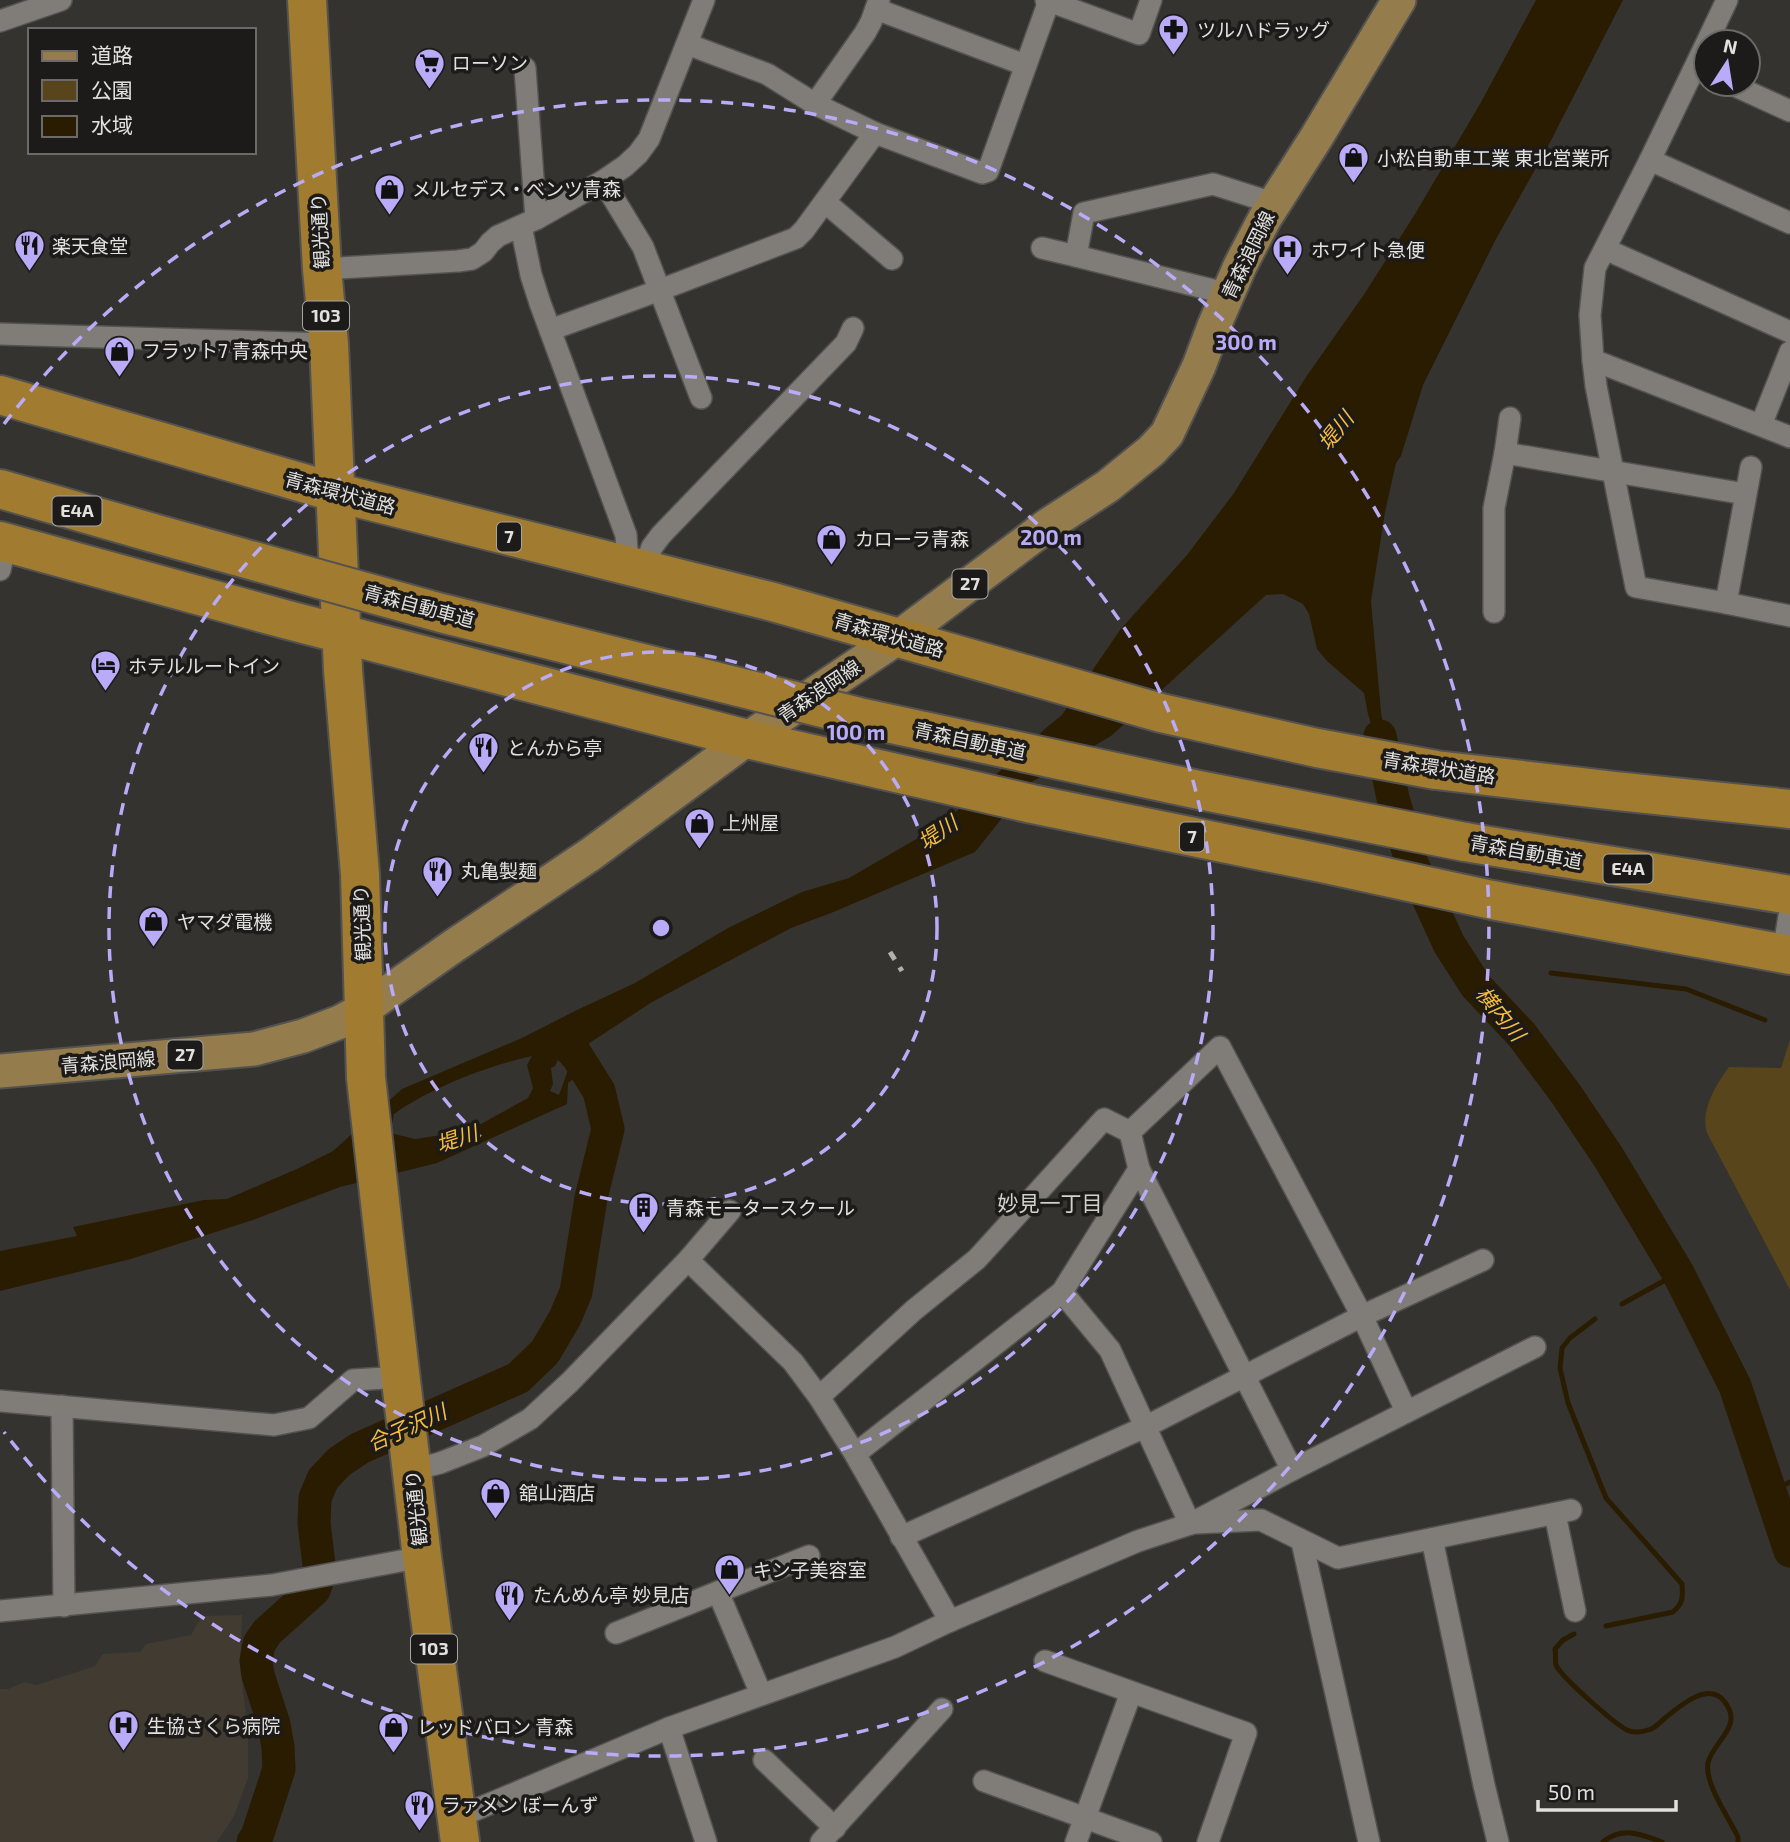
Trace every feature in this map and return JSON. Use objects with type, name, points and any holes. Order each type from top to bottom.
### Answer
[{"type":"highway","name":"観光通り","points":[[307,0],[322,269],[329,344],[341,633],[360,874],[366,1078],[422,1557],[458,1830]]},
{"type":"highway","name":"青森環状道路","points":[[0,395],[334,492],[773,602],[1161,713],[1317,748],[1436,770],[1790,809]]},
{"type":"highway","name":"青森自動車道","points":[[0,489],[441,613],[859,717],[1199,790],[1790,906]]},
{"type":"highway","name":"7","points":[[2,552],[341,633],[747,739],[1032,804],[1492,900],[1787,954]]},
{"type":"main road","name":"青森浪岡線","points":[[0,1071],[254,1049],[303,1036],[364,1009],[591,854],[747,739],[900,637],[1048,525],[1108,486],[1151,452],[1167,434],[1199,366],[1240,266],[1273,203],[1316,138],[1394,1]]},
{"type":"street","points":[[0,22],[61,0]]},
{"type":"street","points":[[322,269],[472,259],[498,236],[529,222],[625,166],[649,139],[704,0]]},
{"type":"street","points":[[687,44],[767,74],[815,104],[875,133],[982,173],[988,171],[1047,1],[1139,34],[1151,0]]},
{"type":"street","points":[[1713,28],[1727,0]]},
{"type":"street","points":[[815,104],[865,33],[877,4],[1025,65]]},
{"type":"street","points":[[525,68],[531,275],[626,535],[627,551],[634,568],[661,535],[846,343],[853,328]]},
{"type":"street","points":[[1692,84],[1595,268],[1590,315],[1596,386],[1636,587],[1790,616]]},
{"type":"street","points":[[1762,98],[1790,111]]},
{"type":"street","points":[[550,330],[796,238],[875,133]]},
{"type":"street","points":[[1650,160],[1790,223]]},
{"type":"street","points":[[603,181],[643,247],[701,398]]},
{"type":"street","points":[[1076,256],[1084,214],[1213,184],[1273,203]]},
{"type":"street","points":[[825,202],[892,259]]},
{"type":"street","points":[[1042,248],[1228,294]]},
{"type":"street","points":[[1605,249],[1790,332]]},
{"type":"street","points":[[0,334],[329,344]]},
{"type":"street","points":[[1761,425],[1790,352]]},
{"type":"street","points":[[1594,360],[1790,437]]},
{"type":"street","points":[[1494,612],[1494,508],[1510,418]]},
{"type":"street","points":[[1505,453],[1745,494]]},
{"type":"street","points":[[1726,603],[1751,467]]},
{"type":"street","points":[[1787,954],[1790,906]]},
{"type":"street","points":[[1130,1132],[1220,1047],[1362,1316],[1406,1411]]},
{"type":"street","points":[[819,1397],[914,1310],[977,1259],[1104,1119],[1130,1132],[1139,1169],[1292,1470]]},
{"type":"street","points":[[855,1454],[1062,1292],[1139,1169]]},
{"type":"street","points":[[412,1462],[440,1463],[483,1446],[530,1419],[570,1382],[688,1260],[730,1212]]},
{"type":"street","points":[[688,1260],[793,1362],[819,1397],[855,1454],[950,1621]]},
{"type":"street","points":[[901,1536],[1145,1427],[1362,1316],[1483,1260]]},
{"type":"street","points":[[1062,1292],[1110,1350],[1189,1524]]},
{"type":"street","points":[[458,1830],[669,1728],[895,1647],[1138,1541],[1189,1524],[1535,1347]]},
{"type":"street","points":[[0,1401],[274,1425],[310,1418],[353,1380],[401,1383]]},
{"type":"street","points":[[62,1406],[64,1606]]},
{"type":"street","points":[[1189,1524],[1261,1520],[1338,1558],[1563,1512],[1575,1611]]},
{"type":"street","points":[[1432,1539],[1498,1842]]},
{"type":"street","points":[[1302,1542],[1369,1842]]},
{"type":"street","points":[[616,1633],[809,1556]]},
{"type":"street","points":[[0,1611],[272,1585],[422,1557]]},
{"type":"street","points":[[718,1592],[761,1694]]},
{"type":"street","points":[[1045,1661],[1246,1733],[1208,1842]]},
{"type":"street","points":[[1076,1842],[1131,1693]]},
{"type":"street","points":[[764,1760],[828,1835],[942,1709]]},
{"type":"street","points":[[669,1728],[706,1842]]},
{"type":"street","points":[[984,1781],[1151,1842]]},
{"type":"shaded area","name":"生協さくら病院","points":[[242,1615],[240,1667],[248,1729],[248,1778],[234,1816],[217,1842],[0,1842],[0,1689],[8,1689],[24,1682],[37,1685],[95,1666],[103,1654],[140,1652],[146,1644],[191,1635],[202,1616]]},
{"type":"green space","points":[[1790,1040],[1790,1290],[1707,1133],[1705,1124],[1710,1098],[1729,1067],[1781,1068]]},
{"type":"water","name":"堤川","points":[[1536,0],[1623,0],[1545,152],[1496,239],[1423,385],[1401,456],[1396,463],[1371,601],[1381,712],[1393,790],[1368,714],[1364,693],[1317,649],[1309,614],[1303,604],[1283,594],[1266,595],[1111,736],[1030,783],[975,852],[791,928],[652,1002],[585,1046],[588,1069],[568,1083],[567,1104],[437,1163],[340,1187],[253,1220],[131,1259],[0,1291],[0,1251],[77,1236],[73,1227],[204,1200],[227,1199],[299,1168],[333,1151],[402,1089],[522,1038],[635,983],[728,928],[802,892],[849,878],[944,823],[1062,715],[1120,630],[1187,555],[1234,493],[1306,377],[1365,293],[1415,214],[1480,104]],"holes":[[[532,1056],[527,1065],[533,1088],[528,1098],[481,1124],[470,1124],[461,1132],[415,1139],[390,1133],[394,1114],[425,1095],[478,1072]],[[558,1060],[568,1070],[559,1095],[550,1091],[553,1084],[551,1068]]]},
{"type":"waterway","name":"横内川","points":[[1380,736],[1393,798],[1411,861],[1449,944],[1476,986],[1522,1035],[1566,1094],[1609,1158],[1678,1273],[1735,1386],[1790,1551]]},
{"type":"waterway","points":[[1456,955],[1472,958]]},
{"type":"waterway","points":[[1551,973],[1686,989],[1765,1020]]},
{"type":"waterway","name":"合子沢川","points":[[253,1842],[279,1769],[274,1724],[258,1675],[256,1661],[259,1644],[267,1632],[314,1590],[320,1573],[314,1523],[315,1498],[323,1479],[339,1462],[360,1448],[518,1378],[545,1352],[565,1318],[576,1292],[591,1198],[608,1129],[599,1091],[565,1037]]},
{"type":"waterway","points":[[1622,1304],[1678,1273]]},
{"type":"waterway","points":[[1595,1319],[1570,1338],[1562,1348],[1560,1368],[1568,1403],[1606,1498],[1682,1584],[1681,1603],[1673,1612],[1606,1626]]},
{"type":"waterway","points":[[1771,1492],[1790,1482]]},
{"type":"waterway","points":[[1574,1634],[1563,1640],[1555,1649],[1556,1665],[1589,1700],[1627,1730],[1638,1732],[1653,1728],[1686,1702],[1702,1694],[1717,1695],[1724,1701],[1730,1710],[1731,1718],[1726,1733],[1711,1755],[1708,1771],[1713,1790],[1738,1837],[1738,1842]]},
{"type":"waterway","points":[[1603,1842],[1624,1833],[1639,1834],[1662,1842]]},
{"type":"railway","points":[[890,952],[902,971]]},
{"type":"place","name":"ツルハドラッグ","points":[[1174,57]]},
{"type":"place","name":"ローソン","points":[[429,90]]},
{"type":"place","name":"小松自動車工業 東北営業所","points":[[1354,185]]},
{"type":"place","name":"メルセデス・ベンツ青森","points":[[389,216]]},
{"type":"place","name":"楽天食堂","points":[[29,273]]},
{"type":"place","name":"ホワイト急便","points":[[1288,277]]},
{"type":"place","name":"フラット7 青森中央","points":[[119,378]]},
{"type":"place","name":"カローラ青森","points":[[832,566]]},
{"type":"place","name":"ホテルルートイン","points":[[105,693]]},
{"type":"place","name":"とんから亭","points":[[484,775]]},
{"type":"place","name":"上州屋","points":[[699,850]]},
{"type":"place","name":"丸亀製麺","points":[[438,898]]},
{"type":"place","name":"ヤマダ電機","points":[[154,949]]},
{"type":"place","name":"青森モータースクール","points":[[643,1235]]},
{"type":"place","name":"舘山酒店","points":[[496,1520]]},
{"type":"place","name":"キン子美容室","points":[[730,1597]]},
{"type":"place","name":"たんめん亭 妙見店","points":[[510,1622]]},
{"type":"place","name":"生協さくら病院","points":[[124,1753]]},
{"type":"place","name":"レッドバロン 青森","points":[[394,1754]]},
{"type":"place","name":"ラァメン ぼーんず","points":[[419,1832]]},
{"type":"district","name":"妙見一丁目","points":[[1050,1204]]}]
